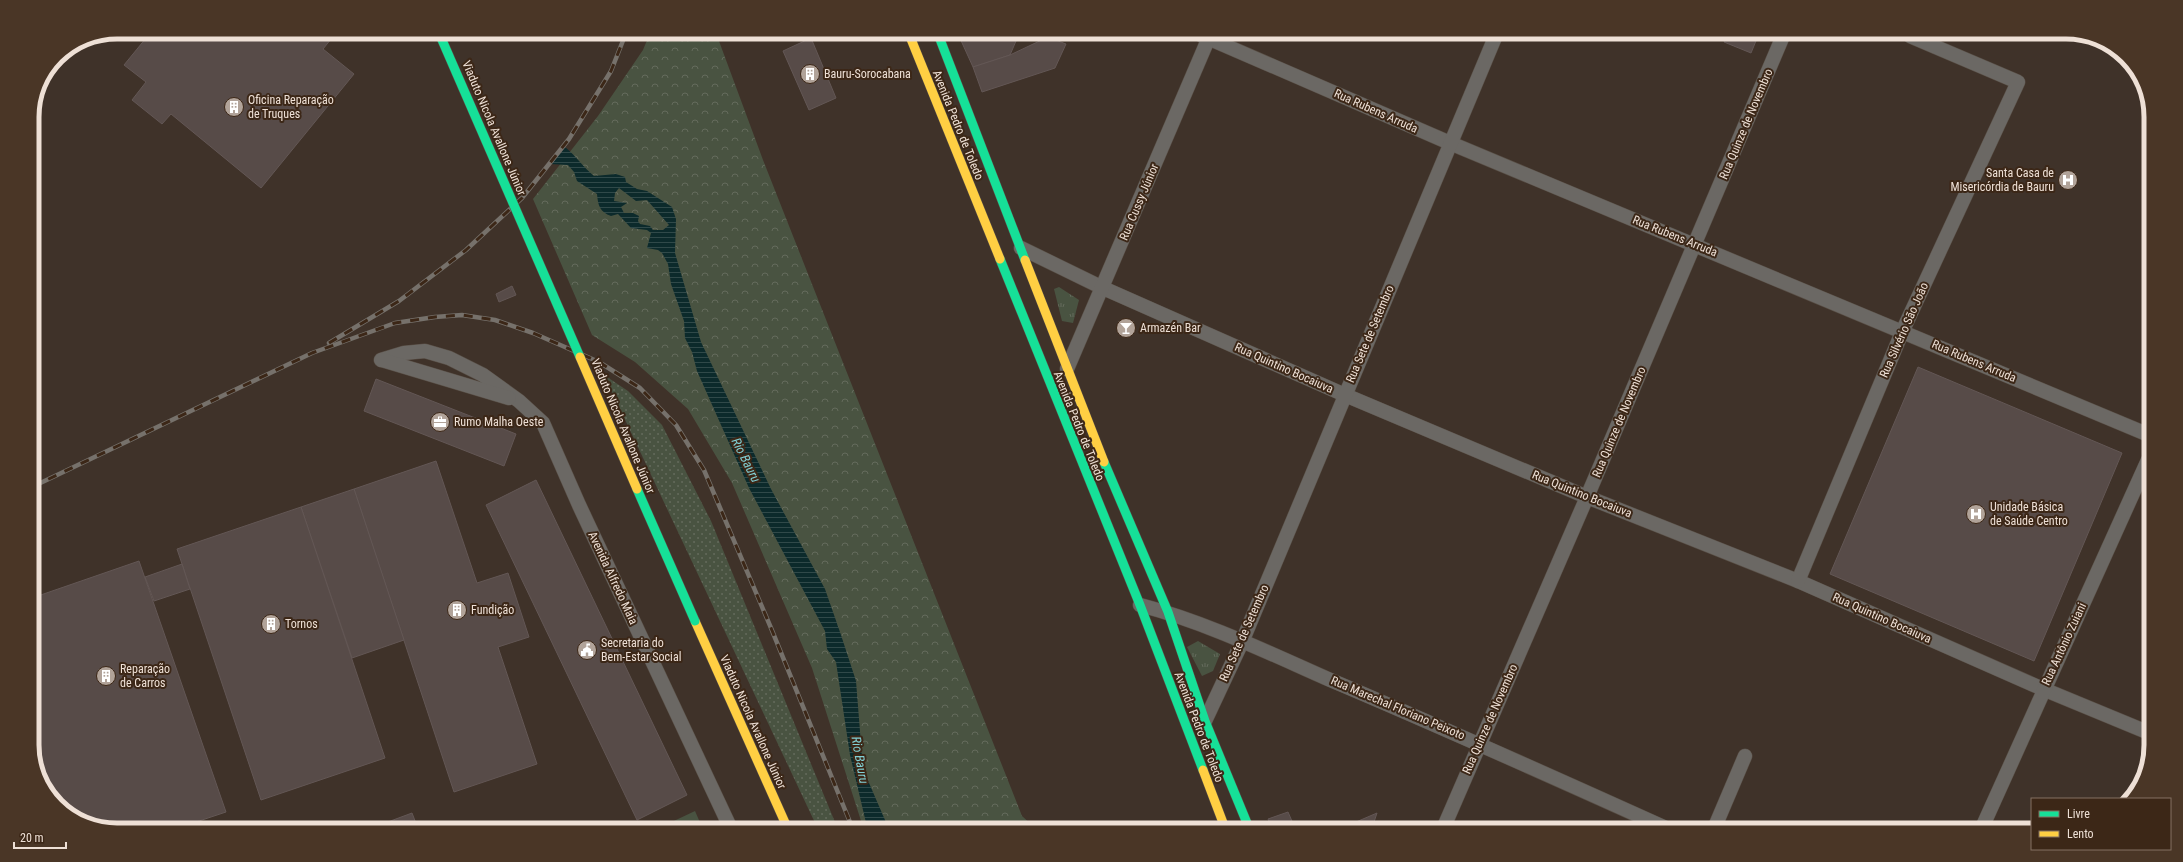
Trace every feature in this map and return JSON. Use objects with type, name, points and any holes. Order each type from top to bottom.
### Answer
[{"type":"main road","name":"Viaduto Nicola Avallone Júnior","points":[[442,39],[695,622],[785,823]]},
{"type":"main road","name":"Avenida Pedro de Toledo","points":[[911,39],[1067,429],[1140,605],[1176,703],[1188,730],[1223,823]]},
{"type":"main road","name":"Avenida Pedro de Toledo","points":[[940,39],[1087,422],[1168,612],[1205,721],[1247,823]]},
{"type":"main road","points":[[1067,429],[1087,422]]},
{"type":"street","name":"Rua Cussy Júnior","points":[[1067,369],[1103,288],[1206,39]]},
{"type":"street","name":"Rua Rubens Arruda","points":[[1214,39],[1450,143],[1903,330],[2144,433]]},
{"type":"street","name":"Rua Sete de Setembro","points":[[1205,721],[1242,642],[1494,39]]},
{"type":"street","name":"Rua Quinze de Novembro","points":[[1445,823],[1588,497],[1782,39]]},
{"type":"street","name":"Rua Silvério São João","points":[[1798,581],[1903,330],[2018,82],[1917,39]]},
{"type":"street","name":"Rua Quintino Bocaiuva","points":[[1021,248],[1103,288],[1345,395],[1588,497],[1798,581],[2043,689],[2144,731]]},
{"type":"street","name":"Avenida Alfredo Maia","points":[[519,401],[381,360],[404,353],[425,351],[449,358],[483,375],[519,401],[543,423],[582,512],[728,823]]},
{"type":"street","name":"Rua Antônio Zuiani","points":[[1985,823],[2043,689],[2144,469]]},
{"type":"street","name":"Rua Marechal Floriano Peixoto","points":[[1140,605],[1168,612],[1242,642],[1479,743],[1655,823]]},
{"type":"street","points":[[1188,730],[1205,721]]},
{"type":"street","points":[[1717,823],[1745,756]]},
{"type":"green space","points":[[648,39],[718,39],[763,160],[1022,816],[1030,823],[862,823],[812,668],[732,483],[688,409],[635,362],[592,335],[533,199],[598,116],[643,50]]},
{"type":"green space","points":[[1059,287],[1079,300],[1073,323],[1062,321],[1054,289]]},
{"type":"green space","points":[[604,375],[628,391],[662,425],[711,521],[835,823],[815,823]]},
{"type":"green space","points":[[1198,641],[1220,654],[1213,671],[1202,676],[1187,647]]},
{"type":"green space","points":[[695,811],[700,823],[670,823]]},
{"type":"water","name":"Rio Bauru","points":[[565,147],[594,176],[616,174],[625,177],[626,182],[637,189],[647,191],[672,207],[676,219],[675,253],[701,342],[771,489],[825,589],[856,681],[863,769],[886,823],[866,823],[850,755],[836,662],[827,649],[825,631],[749,488],[697,371],[692,352],[685,338],[684,321],[671,284],[668,264],[662,253],[658,250],[647,248],[651,233],[647,230],[631,228],[618,214],[611,216],[604,213],[599,205],[597,194],[577,181],[574,172],[568,165],[550,164]],"holes":[[[619,188],[636,201],[647,200],[669,225],[663,230],[653,230],[650,226],[640,224],[638,221],[639,216],[633,213],[624,213],[621,207],[627,203],[614,201],[615,193]]]},
{"type":"building","name":"Oficina Reparação de Truques","points":[[145,39],[331,39],[323,49],[354,74],[261,188],[171,114],[162,124],[132,100],[146,82],[124,65]]},
{"type":"building","name":"Bauru-Sorocabana","points":[[811,39],[836,98],[809,110],[783,51]]},
{"type":"building","points":[[960,39],[1017,39],[1010,55],[973,67]]},
{"type":"building","points":[[1044,39],[1053,39],[1066,44],[1055,68],[982,92],[973,67],[1010,55]]},
{"type":"building","points":[[1726,39],[1757,39],[1751,53],[1724,42]]},
{"type":"building","points":[[512,286],[516,295],[499,302],[496,294]]},
{"type":"building","name":"Unidade Básica de Saúde Centro","points":[[1918,367],[2122,453],[2034,661],[1830,574]]},
{"type":"building","name":"Rumo Malha Oeste","points":[[376,379],[516,434],[504,466],[364,411]]},
{"type":"building","name":"Fundição","points":[[436,461],[477,583],[508,573],[529,637],[498,647],[537,764],[454,792],[354,489]]},
{"type":"building","name":"Secretaria do Bem-Estar Social","points":[[536,480],[687,795],[637,820],[486,505]]},
{"type":"building","points":[[354,489],[404,640],[352,658],[301,507]]},
{"type":"building","name":"Tornos","points":[[301,507],[385,758],[261,800],[177,549]]},
{"type":"building","name":"Reparação de Carros","points":[[139,561],[226,812],[193,823],[112,823],[87,817],[70,807],[55,792],[45,775],[39,750],[39,596]]},
{"type":"building","points":[[182,564],[190,589],[154,601],[145,577]]},
{"type":"building","points":[[1288,812],[1293,823],[1270,823],[1268,819]]},
{"type":"building","points":[[412,813],[416,823],[385,823]]},
{"type":"building","points":[[1377,813],[1374,823],[1354,823]]},
{"type":"railway","points":[[329,343],[399,301],[466,250],[522,198],[569,139],[611,71],[624,39]]},
{"type":"railway","points":[[39,484],[312,353],[395,323],[435,317],[462,315],[495,320],[533,333],[599,362],[640,388],[676,425],[704,470],[771,628],[850,823]]},
{"type":"traffic: fast","points":[[442,39],[580,357]]},
{"type":"traffic: fast","points":[[940,39],[1025,260]]},
{"type":"traffic: fast","points":[[1000,259],[1140,605],[1203,770]]},
{"type":"traffic: fast","points":[[1104,462],[1168,612],[1205,721],[1247,823]]},
{"type":"traffic: fast","points":[[637,489],[695,621]]},
{"type":"traffic: slow","points":[[911,39],[1000,259]]},
{"type":"traffic: slow","points":[[1025,260],[1104,462]]},
{"type":"traffic: slow","points":[[580,357],[637,489]]},
{"type":"traffic: slow","points":[[695,621],[785,823]]},
{"type":"traffic: slow","points":[[1203,770],[1223,823]]},
{"type":"place","name":"Bauru-Sorocabana","points":[[810,74]]},
{"type":"place","name":"Oficina Reparação de Truques","points":[[234,107]]},
{"type":"place","name":"Santa Casa de Misericórdia de Bauru","points":[[2068,180]]},
{"type":"place","name":"Armazén Bar","points":[[1126,328]]},
{"type":"place","name":"Rumo Malha Oeste","points":[[440,422]]},
{"type":"place","name":"Unidade Básica de Saúde Centro","points":[[1976,514]]},
{"type":"place","name":"Fundição","points":[[457,610]]},
{"type":"place","name":"Tornos","points":[[271,624]]},
{"type":"place","name":"Secretaria do Bem-Estar Social","points":[[587,650]]},
{"type":"place","name":"Reparação de Carros","points":[[106,676]]}]
